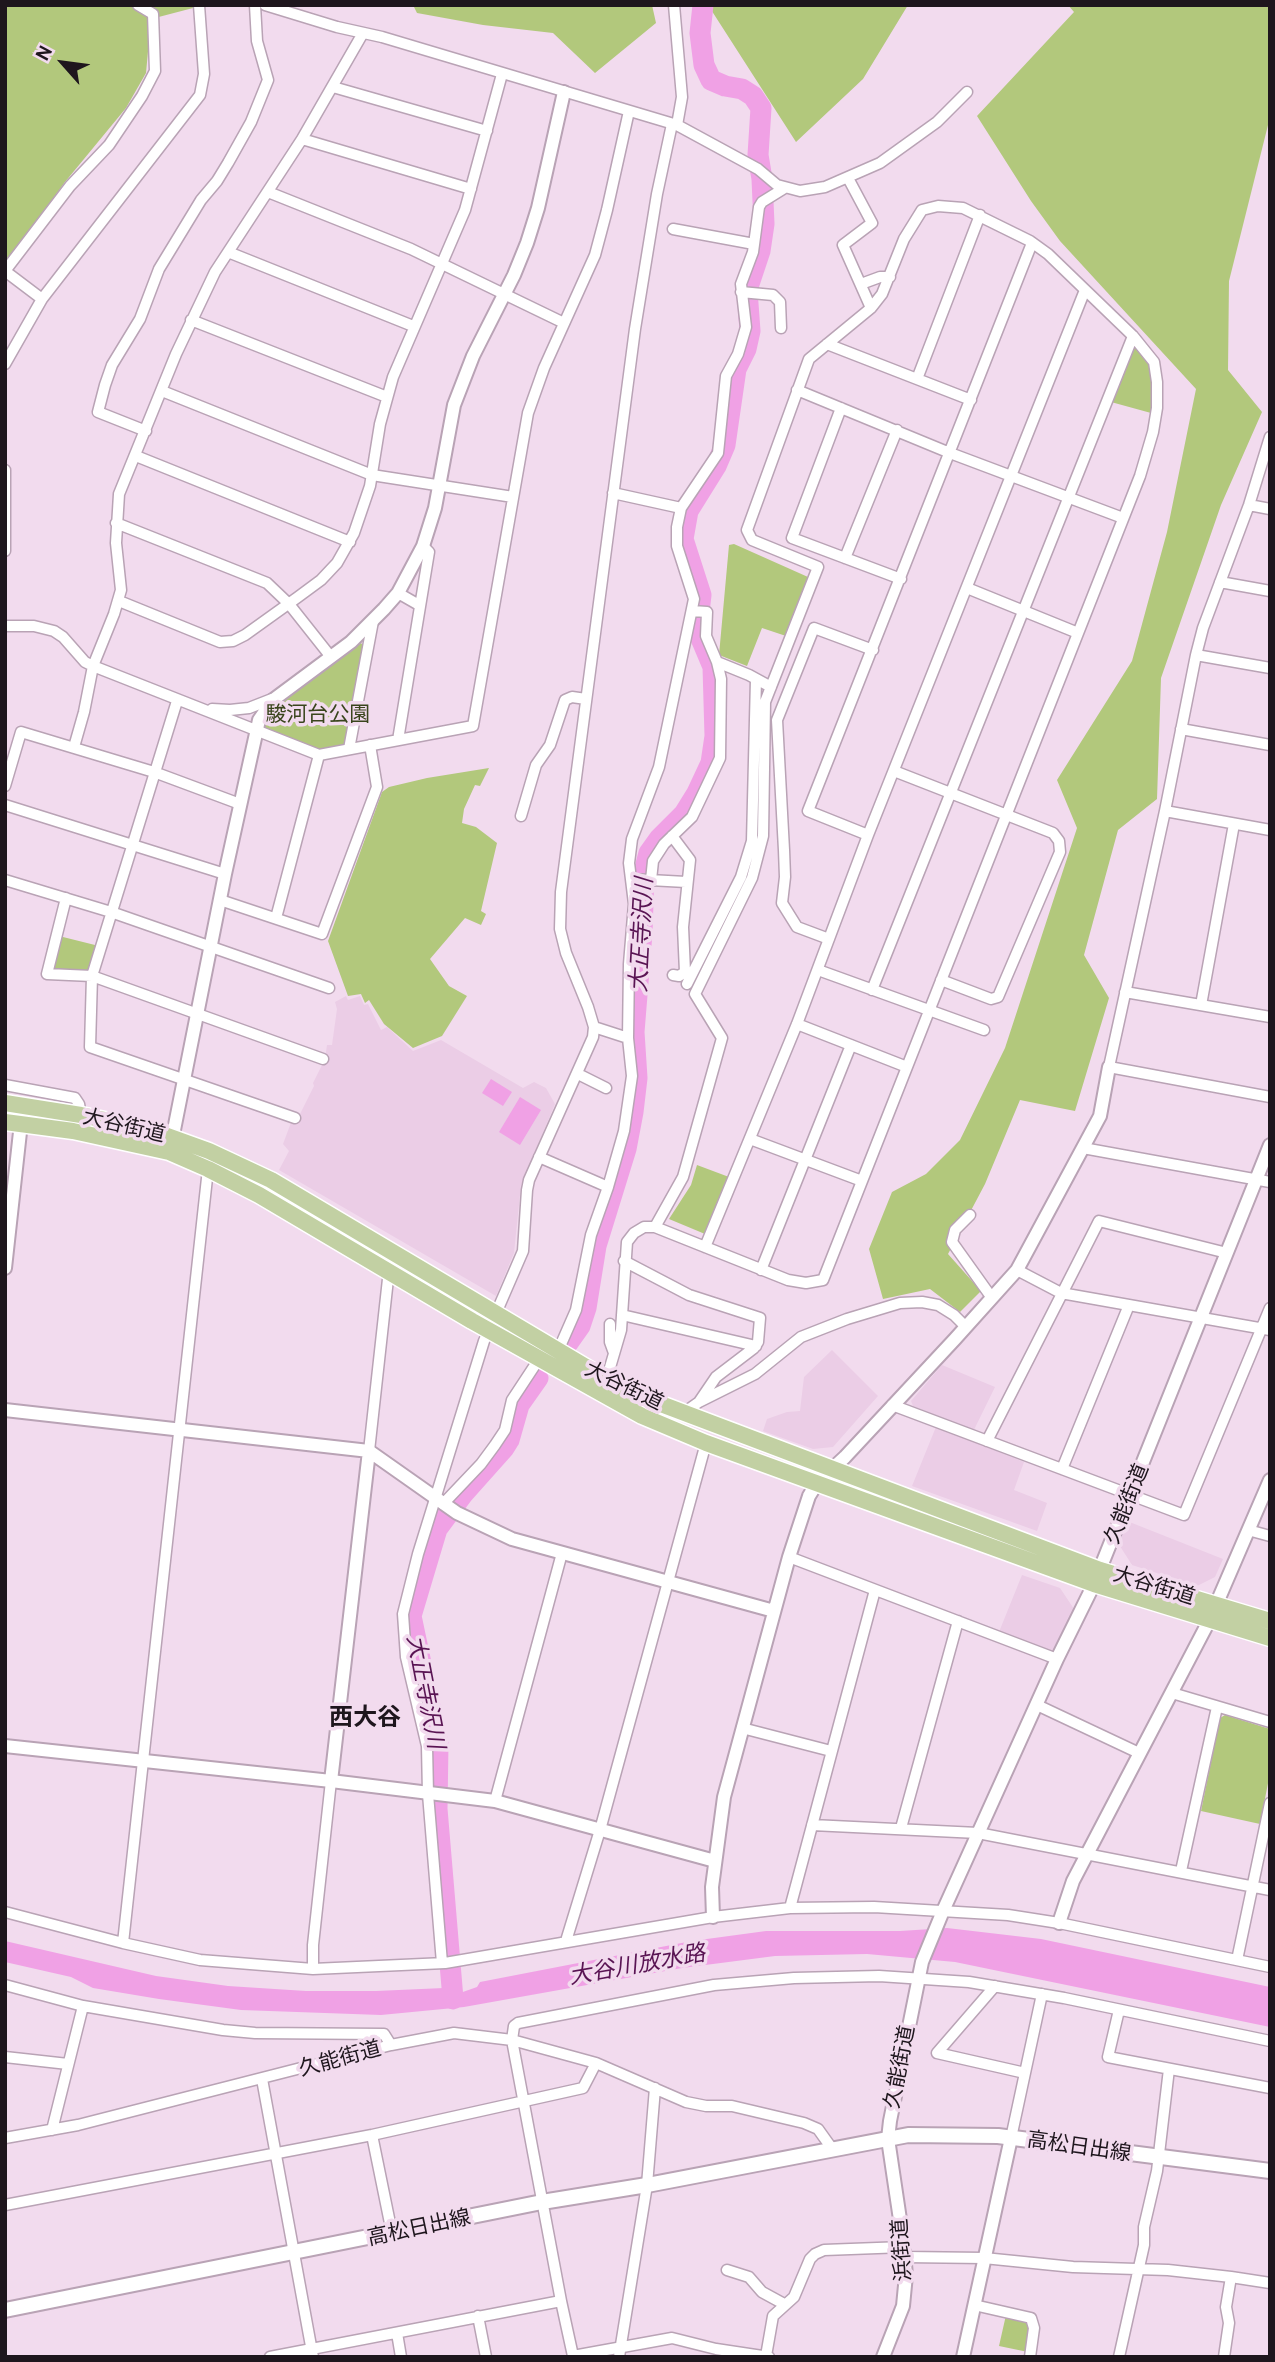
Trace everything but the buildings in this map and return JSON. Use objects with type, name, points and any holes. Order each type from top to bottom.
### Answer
[{"type":"main road","name":"大谷街道","points":[[5,1103],[80,1115],[171,1144],[539,1359],[603,1387],[831,1470],[1209,1621],[1270,1638]]},
{"type":"main road","name":"大谷街道","points":[[13,1123],[209,1151],[271,1180],[558,1350],[642,1416],[706,1443],[817,1483],[1097,1577],[1216,1605],[1270,1621]]},
{"type":"main road","name":"高松日出線","points":[[888,2139],[908,2135],[943,2134],[1011,2138],[1270,2171]]},
{"type":"main road","name":"久能街道","points":[[833,2150],[888,2139]]},
{"type":"main road","name":"高松日出線","points":[[5,2310],[542,2202],[833,2150]]},
{"type":"street","points":[[42,299],[5,271],[70,186],[109,145],[142,96],[155,71],[153,14],[138,5]]},
{"type":"street","points":[[5,364],[42,299],[200,95],[204,74],[200,5]]},
{"type":"street","points":[[146,431],[98,412],[101,399],[112,365],[139,319],[159,269],[201,200],[217,181],[234,153],[251,122],[268,80],[257,41],[254,5]]},
{"type":"street","points":[[265,5],[674,124],[762,173],[783,188],[807,191],[848,178],[880,163],[937,122],[967,92]]},
{"type":"street","points":[[447,1962],[435,1795],[427,1746],[406,1657],[403,1614],[446,1506],[488,1329],[523,1251],[527,1190],[593,1037],[594,1027],[566,953],[560,929],[561,892],[641,287],[674,124],[682,97],[674,5]]},
{"type":"street","points":[[74,747],[93,666],[121,590],[116,523],[119,494],[203,293],[302,138],[363,33]]},
{"type":"street","points":[[119,601],[220,642],[233,641],[321,580],[337,563],[363,510],[387,397],[413,326],[457,233],[502,74]]},
{"type":"street","points":[[333,87],[487,131]]},
{"type":"street","points":[[177,701],[230,710],[260,705],[282,693],[331,657],[373,621],[398,593],[430,527],[457,397],[473,356],[522,259],[533,229],[564,92]]},
{"type":"street","points":[[5,626],[34,626],[54,631],[63,637],[85,662],[93,666],[319,755],[473,726],[528,412],[537,385],[595,255],[629,111]]},
{"type":"street","points":[[302,138],[471,189]]},
{"type":"street","points":[[848,178],[872,223],[843,245],[871,308]]},
{"type":"street","points":[[649,880],[653,861],[664,844],[692,817],[720,758],[722,679],[697,618],[694,599],[677,546],[677,527],[681,508],[718,453],[726,376],[738,354],[746,327],[745,293],[741,284],[754,244],[758,212],[766,200],[783,188]]},
{"type":"street","points":[[268,192],[443,263],[564,323]]},
{"type":"street","points":[[603,1387],[621,1330],[627,1242],[634,1233],[644,1227],[655,1227],[788,1280],[806,1283],[822,1280],[1123,518],[1153,432],[1157,408],[1154,362],[1133,336],[1048,254],[963,208],[938,206],[922,210],[904,239],[883,294],[871,308],[809,359],[747,530],[752,540],[818,567],[765,702],[763,836],[752,878],[695,993],[722,1038],[683,1177],[655,1227]]},
{"type":"street","points":[[917,379],[980,215]]},
{"type":"street","points":[[673,229],[754,244]]},
{"type":"street","points":[[868,835],[808,811],[1032,243]]},
{"type":"street","points":[[228,252],[413,326]]},
{"type":"street","points":[[861,284],[880,277],[890,277]]},
{"type":"street","points":[[705,1247],[797,1024],[868,835],[1085,290]]},
{"type":"street","points":[[745,293],[773,295],[780,302],[781,328]]},
{"type":"street","points":[[191,320],[387,397]]},
{"type":"street","points":[[872,990],[1133,336]]},
{"type":"street","points":[[827,344],[971,400]]},
{"type":"street","points":[[797,390],[950,453],[1123,518]]},
{"type":"street","points":[[162,391],[372,475],[513,497]]},
{"type":"street","points":[[841,408],[792,538],[901,579]]},
{"type":"street","points":[[845,558],[897,430]]},
{"type":"street","points":[[713,1917],[715,1861],[724,1797],[789,1557],[809,1496],[817,1483],[966,1328],[1017,1270],[1100,1116],[1196,654],[1270,437]]},
{"type":"street","points":[[136,456],[349,542]]},
{"type":"street","points":[[5,470],[5,551]]},
{"type":"street","points":[[613,493],[681,508]]},
{"type":"street","points":[[1249,505],[1270,509]]},
{"type":"street","points":[[116,523],[267,583],[289,604],[331,657]]},
{"type":"street","points":[[398,740],[429,552],[423,546]]},
{"type":"street","points":[[1220,582],[1270,591]]},
{"type":"street","points":[[967,589],[1078,633]]},
{"type":"street","points":[[398,593],[419,605]]},
{"type":"street","points":[[558,1350],[576,1310],[591,1235],[608,1187],[626,1117],[632,1076],[628,1038],[629,964],[634,904],[629,863],[632,839],[659,767],[697,618]]},
{"type":"street","points":[[349,749],[373,621]]},
{"type":"street","points":[[829,939],[797,927],[782,903],[785,877],[777,720],[814,628],[873,650]]},
{"type":"street","points":[[1196,654],[1270,668]]},
{"type":"street","points":[[717,662],[771,687]]},
{"type":"street","points":[[687,984],[741,877],[752,841],[756,679]]},
{"type":"street","points":[[171,1144],[257,730],[263,712],[282,693]]},
{"type":"street","points":[[521,816],[536,765],[550,745],[565,700],[572,697],[586,699]]},
{"type":"street","points":[[177,701],[92,976],[90,1047],[295,1118]]},
{"type":"street","points":[[1181,729],[1270,745]]},
{"type":"street","points":[[5,786],[21,732],[154,772],[240,804]]},
{"type":"street","points":[[220,900],[322,934],[377,787],[370,745]]},
{"type":"street","points":[[276,918],[319,755]]},
{"type":"street","points":[[894,771],[1053,834],[1059,841],[1060,852],[998,997],[990,999],[941,980]]},
{"type":"street","points":[[5,805],[225,874]]},
{"type":"street","points":[[1165,810],[1270,830]]},
{"type":"street","points":[[1201,1005],[1234,824]]},
{"type":"street","points":[[672,836],[690,860],[682,927],[685,972],[679,976],[673,975]]},
{"type":"street","points":[[633,879],[686,883]]},
{"type":"street","points":[[5,880],[111,912],[329,988]]},
{"type":"street","points":[[66,898],[47,974],[92,976],[323,1059]]},
{"type":"street","points":[[818,970],[984,1031]]},
{"type":"street","points":[[1125,992],[1270,1017]]},
{"type":"street","points":[[797,1024],[907,1067]]},
{"type":"street","points":[[594,1027],[628,1038]]},
{"type":"street","points":[[761,1270],[851,1045]]},
{"type":"street","points":[[1109,1067],[1270,1097]]},
{"type":"street","points":[[578,1074],[606,1088]]},
{"type":"street","points":[[5,1085],[75,1098],[79,1104],[80,1115]]},
{"type":"street","points":[[5,1268],[13,1123]]},
{"type":"street","points":[[750,1139],[862,1181]]},
{"type":"street","name":"久能街道","points":[[888,2139],[917,1979],[943,1911],[1097,1577],[1270,1146]]},
{"type":"street","points":[[1083,1148],[1270,1182]]},
{"type":"street","points":[[540,1157],[608,1187]]},
{"type":"street","points":[[123,1943],[208,1168]]},
{"type":"street","points":[[970,1215],[955,1230],[952,1242],[992,1298]]},
{"type":"street","points":[[987,1441],[1099,1221],[1227,1253]]},
{"type":"street","points":[[624,1261],[690,1296],[760,1318],[758,1342],[716,1377],[699,1402]]},
{"type":"street","points":[[313,1969],[314,1934],[389,1270]]},
{"type":"street","points":[[1017,1270],[1062,1293],[1266,1329]]},
{"type":"street","points":[[682,1414],[699,1402],[755,1374],[801,1337],[846,1319],[900,1304],[922,1302],[938,1305],[954,1315],[966,1328]]},
{"type":"street","points":[[1062,1469],[1129,1305]]},
{"type":"street","points":[[892,1405],[1184,1515],[1266,1329],[1270,1308]]},
{"type":"street","points":[[622,1315],[755,1346]]},
{"type":"street","points":[[610,1324],[610,1342],[614,1353]]},
{"type":"street","points":[[446,1506],[505,1430],[512,1401],[539,1359]]},
{"type":"street","points":[[5,1410],[369,1451],[446,1506],[512,1539],[774,1611]]},
{"type":"street","points":[[566,1941],[600,1830],[706,1443]]},
{"type":"street","points":[[1216,1605],[1270,1480]]},
{"type":"street","points":[[1248,1530],[1270,1536]]},
{"type":"street","points":[[495,1801],[562,1553]]},
{"type":"street","points":[[789,1557],[1057,1659]]},
{"type":"street","points":[[790,1908],[875,1590]]},
{"type":"street","points":[[901,1828],[958,1621]]},
{"type":"street","points":[[1059,1923],[1073,1881],[1209,1621]]},
{"type":"street","points":[[1172,1693],[1270,1722]]},
{"type":"street","points":[[1037,1705],[1139,1753]]},
{"type":"street","points":[[1181,1871],[1217,1707]]},
{"type":"street","points":[[742,1728],[831,1751]]},
{"type":"street","points":[[5,1746],[495,1801],[715,1861]]},
{"type":"street","points":[[1237,1960],[1268,1823],[1270,1803]]},
{"type":"street","points":[[812,1825],[978,1833],[1270,1890]]},
{"type":"street","points":[[5,1912],[200,1960],[313,1969],[447,1962],[713,1917],[790,1908],[874,1907],[1008,1915],[1270,1967]]},
{"type":"street","points":[[1270,2041],[995,1986],[879,1976],[714,1985],[523,2021],[514,2026],[512,2040],[573,2356],[620,2352],[672,2338],[716,2349],[768,2356],[773,2316],[794,2297],[810,2259],[824,2250],[904,2252],[1073,2267],[1211,2273],[1270,2283]]},
{"type":"street","points":[[5,1985],[83,2006],[223,2030],[255,2033],[384,2034],[391,2045]]},
{"type":"street","points":[[995,1986],[937,2053],[1025,2073]]},
{"type":"street","points":[[962,2357],[1042,1994]]},
{"type":"street","points":[[52,2130],[83,2006]]},
{"type":"street","points":[[1119,2010],[1108,2057],[1270,2088]]},
{"type":"street","name":"久能街道","points":[[5,2138],[52,2130],[391,2045],[454,2033],[512,2040],[597,2063],[686,2102],[706,2106],[732,2106],[804,2123],[818,2129],[833,2150]]},
{"type":"street","points":[[5,2057],[68,2064]]},
{"type":"street","points":[[5,2206],[372,2135],[583,2088],[597,2063]]},
{"type":"street","points":[[1119,2357],[1144,2245],[1144,2227],[1158,2157],[1170,2069]]},
{"type":"street","points":[[262,2079],[296,2253],[312,2353]]},
{"type":"street","points":[[620,2352],[647,2185],[655,2088]]},
{"type":"street","points":[[372,2135],[392,2233]]},
{"type":"street","name":"浜街道","points":[[883,2357],[903,2306],[906,2275],[888,2139]]},
{"type":"street","points":[[727,2270],[749,2277],[762,2292],[784,2304]]},
{"type":"street","points":[[1224,2357],[1229,2323],[1226,2307],[1231,2277]]},
{"type":"street","points":[[270,2357],[312,2353],[478,2316],[561,2301]]},
{"type":"street","points":[[974,2305],[1031,2318],[1034,2328],[1030,2357]]},
{"type":"street","points":[[478,2316],[486,2357]]},
{"type":"street","points":[[397,2333],[401,2357]]},
{"type":"shaded area","points":[[346,996],[348,1000],[360,996],[364,1005],[368,1004],[381,1030],[387,1027],[413,1051],[441,1040],[523,1088],[534,1082],[546,1088],[555,1104],[521,1185],[514,1253],[496,1296],[279,1170],[289,1151],[283,1144],[292,1120],[297,1120],[314,1086],[325,1059],[327,1045],[332,1045],[337,1009],[335,1002]]},
{"type":"shaded area","points":[[832,1350],[878,1396],[833,1447],[813,1449],[763,1431],[767,1419],[800,1411],[804,1377]]},
{"type":"shaded area","points":[[942,1365],[995,1387],[969,1440],[1024,1462],[1014,1490],[1047,1503],[1037,1531],[912,1486],[940,1417],[913,1406],[911,1401]]},
{"type":"shaded area","points":[[1127,1521],[1223,1559],[1215,1577],[1197,1586],[1132,1565],[1118,1543]]},
{"type":"shaded area","points":[[1022,1575],[1060,1588],[1074,1609],[1055,1649],[1048,1651],[999,1632]]},
{"type":"green space","points":[[5,5],[192,5],[193,8],[151,19],[146,73],[126,108],[65,182],[20,246],[5,262]]},
{"type":"green space","points":[[413,5],[652,5],[656,23],[595,73],[553,33],[483,25],[417,13]]},
{"type":"green space","points":[[708,5],[908,5],[863,79],[796,142]]},
{"type":"green space","points":[[1068,5],[1270,5],[1270,117],[1229,281],[1228,370],[1262,412],[1221,505],[1161,678],[1157,799],[1118,830],[1084,955],[1109,998],[1075,1111],[1020,1100],[985,1184],[948,1254],[981,1291],[960,1312],[930,1289],[883,1299],[869,1249],[892,1192],[926,1174],[960,1140],[1005,1048],[1077,828],[1057,780],[1132,661],[1167,532],[1196,389],[1060,241],[977,116],[1074,12]]},
{"type":"green space","points":[[1137,347],[1150,365],[1153,378],[1151,413],[1111,402],[1131,349]]},
{"type":"green space","points":[[734,544],[808,577],[786,636],[762,628],[747,666],[719,655],[729,545]]},
{"type":"green space","name":"駿河台公園","points":[[361,643],[365,648],[347,744],[320,751],[266,730],[263,725],[267,716],[279,704]]},
{"type":"green space","points":[[489,768],[480,786],[475,785],[464,809],[462,823],[476,827],[497,843],[481,911],[486,914],[481,925],[465,918],[430,959],[449,986],[467,996],[442,1036],[413,1048],[384,1024],[369,1000],[365,1003],[361,994],[348,996],[328,941],[382,792],[389,787],[427,778]]},
{"type":"green space","points":[[59,936],[99,946],[92,970],[87,974],[53,971],[50,966]]},
{"type":"green space","points":[[697,1165],[729,1177],[705,1234],[669,1219],[691,1185]]},
{"type":"green space","points":[[1225,1715],[1270,1729],[1270,1773],[1260,1824],[1201,1811],[1220,1718]]},
{"type":"green space","points":[[1006,2315],[1027,2320],[1031,2327],[1028,2352],[999,2346]]},
{"type":"water","points":[[491,1079],[512,1092],[503,1106],[482,1093]]},
{"type":"water","points":[[520,1097],[541,1110],[520,1145],[499,1132]]},
{"type":"water","name":"大谷川放水路","points":[[947,1928],[1041,1939],[1270,1987],[1270,2027],[955,1962],[867,1954],[775,1956],[682,1968],[464,2007],[381,2015],[241,2010],[159,1999],[93,1988],[71,1977],[5,1962],[5,1941],[156,1976],[228,1986],[306,1991],[376,1991],[444,1988],[454,1984],[460,1993],[477,1987],[480,1982],[692,1941],[766,1931],[900,1931]]},
{"type":"waterway","name":"大正寺沢川","points":[[568,1343],[580,1326],[586,1308],[596,1246],[626,1149],[633,1112],[637,1078],[634,1032],[644,872],[649,853],[684,814],[697,793],[711,763],[715,736],[713,667],[697,629],[701,595],[683,539],[688,511],[716,466],[725,445],[736,369],[746,349],[750,331],[747,290],[760,251],[764,224],[758,155],[761,108],[753,96],[742,89],[711,80],[704,65],[700,33],[703,5]]},
{"type":"waterway","name":"大正寺沢川","points":[[453,1999],[437,1809],[438,1744],[411,1616],[437,1529],[463,1494],[504,1448],[519,1405],[538,1378]]},
{"type":"district","name":"西大谷","points":[[365,1718]]}]
